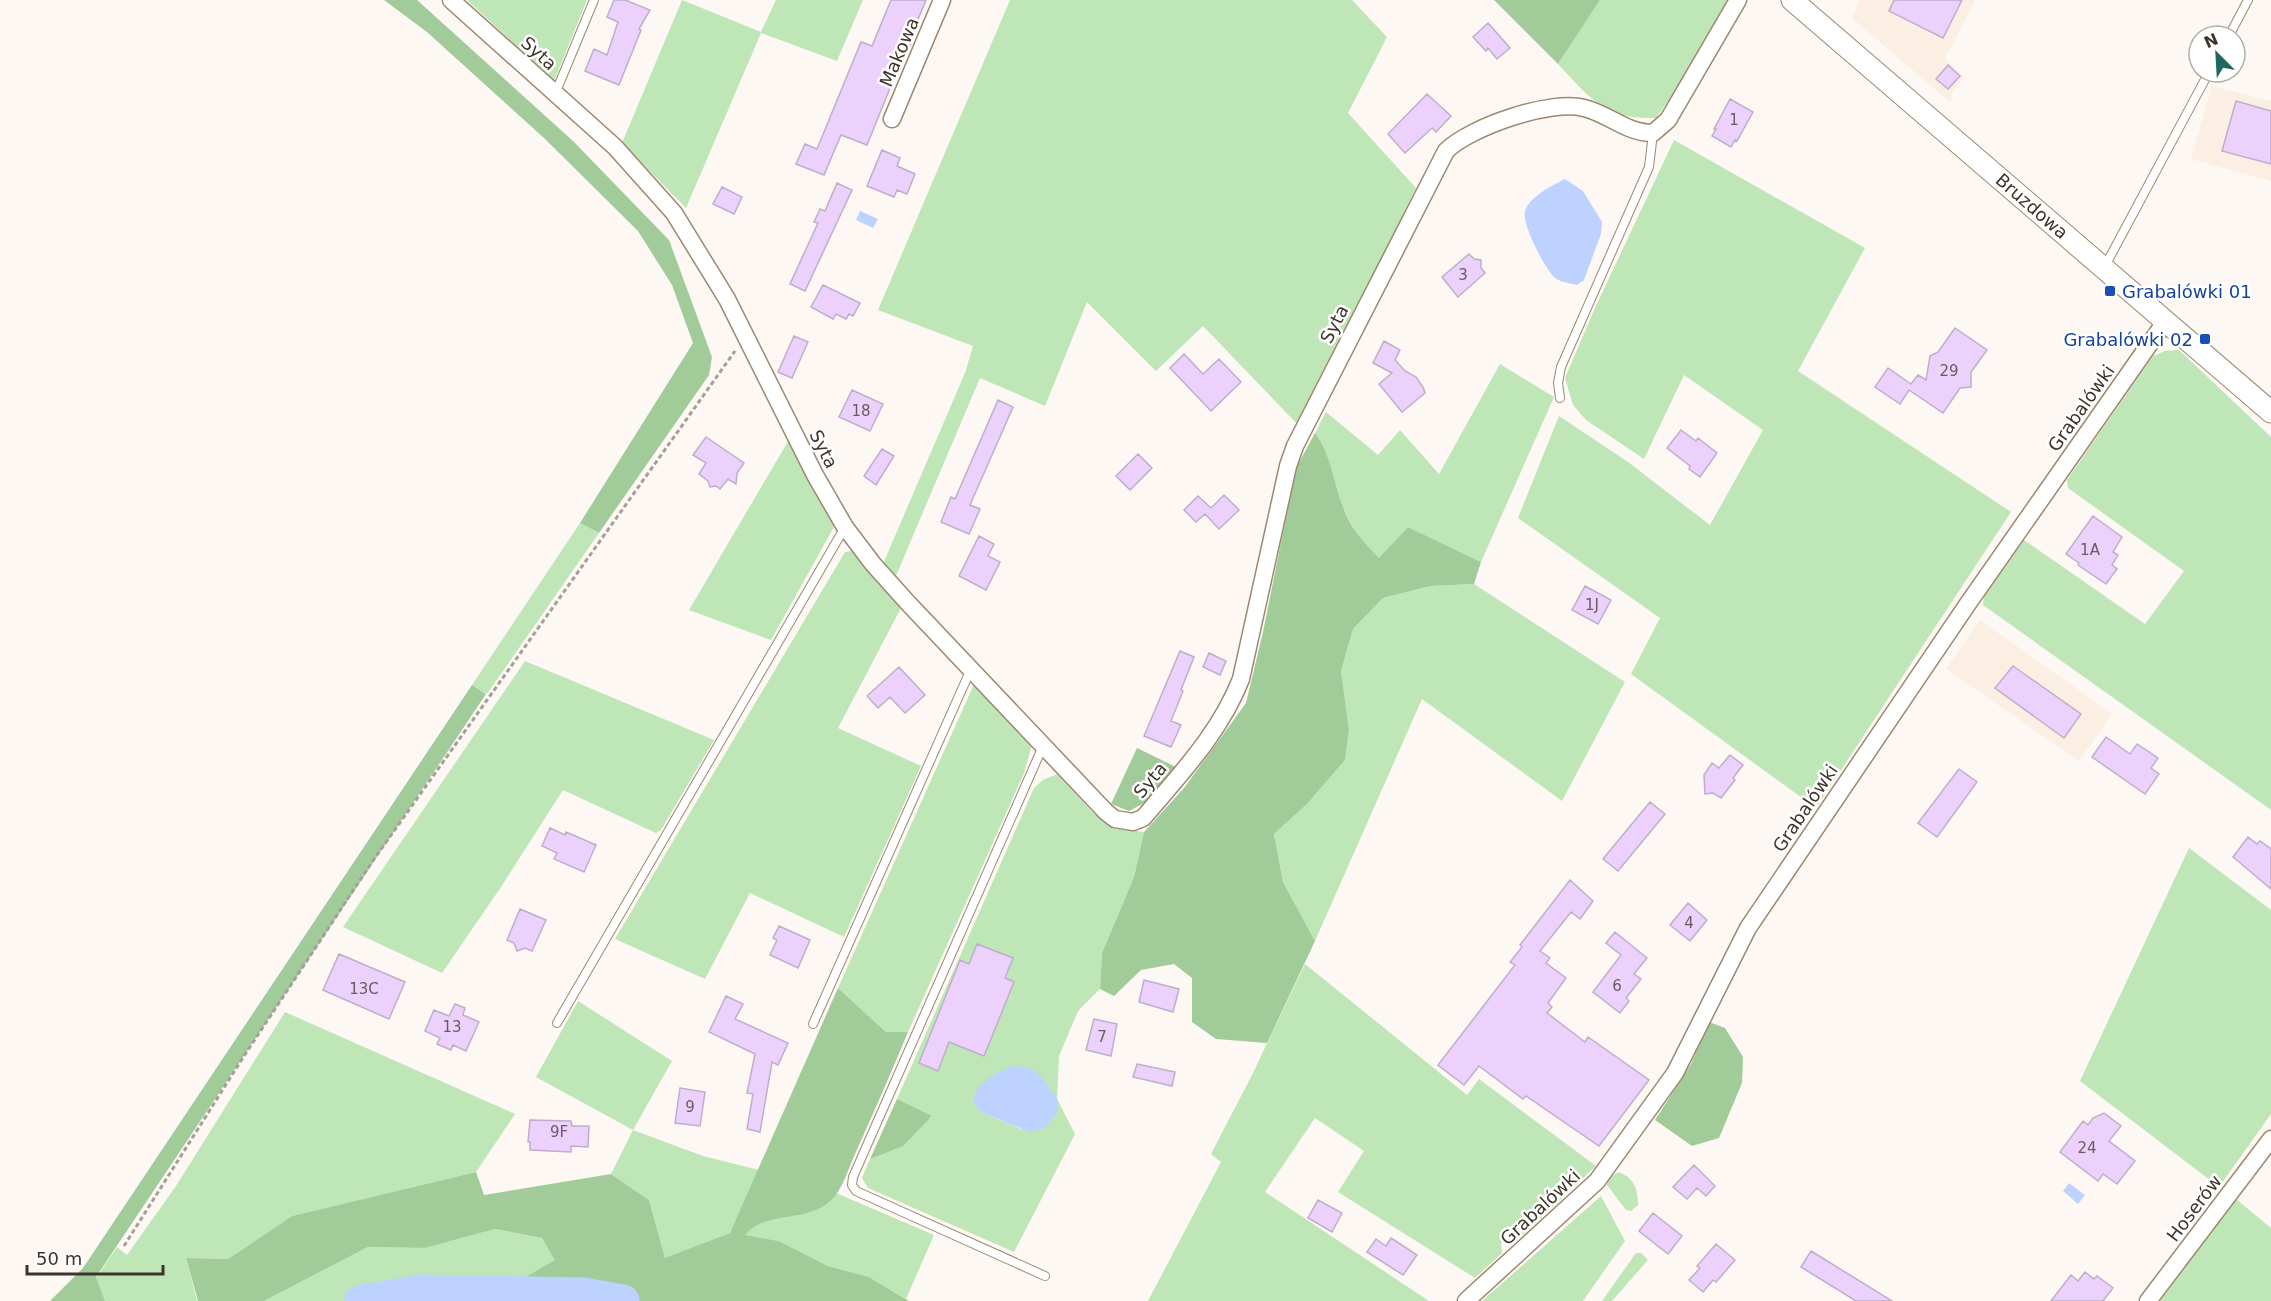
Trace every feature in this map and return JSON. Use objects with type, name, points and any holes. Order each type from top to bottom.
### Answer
[{"type":"street","name":"Syta","points":[[451,0],[615,147],[674,213],[728,299],[814,475],[844,527],[908,603],[1106,812],[1115,819],[1133,822],[1143,818],[1221,722],[1241,679],[1288,466],[1295,446],[1441,158],[1452,145],[1484,126],[1521,115],[1571,106],[1593,111],[1630,130],[1653,133]]},
{"type":"street","name":"Makowa","points":[[892,118],[942,0]]},
{"type":"street","points":[[1653,133],[1668,120],[1738,0]]},
{"type":"street","name":"Bruzdowa","points":[[1792,0],[2271,412]]},
{"type":"street","name":"Grabalówki","points":[[1466,1301],[1597,1181],[1675,1073],[1748,928],[1967,604],[2165,322]]},
{"type":"street","name":"Hoserów","points":[[2148,1301],[2271,1139]]},
{"type":"lane","points":[[555,94],[594,0]]},
{"type":"lane","points":[[2235,24],[2248,0]]},
{"type":"lane","points":[[2104,269],[2203,84]]},
{"type":"lane","points":[[1560,398],[1558,383],[1561,367],[1649,167],[1653,133]]},
{"type":"lane","points":[[557,1023],[844,527]]},
{"type":"lane","points":[[813,1024],[971,669]]},
{"type":"lane","points":[[1043,746],[853,1177],[852,1185],[856,1191],[1045,1276]]},
{"type":"path","points":[[124,1246],[244,1056],[372,862],[746,335]]},
{"type":"shaded area","points":[[1860,0],[1975,0],[1945,59],[1964,77],[1952,93],[1951,103],[1852,18]]},
{"type":"shaded area","points":[[2212,86],[2271,101],[2271,181],[2191,159]]},
{"type":"shaded area","points":[[1980,620],[2112,714],[2079,761],[1946,669]]},
{"type":"green space","points":[[384,0],[417,0],[573,141],[669,240],[712,357],[709,375],[599,533],[580,523],[693,343],[672,285],[638,231],[544,138],[427,32]]},
{"type":"green space","points":[[467,0],[587,0],[554,81]]},
{"type":"green space","points":[[682,0],[761,32],[776,0],[863,0],[837,61],[761,33],[686,208],[622,143]]},
{"type":"green space","points":[[1010,0],[1352,0],[1387,37],[1348,113],[1416,188],[1300,427],[1203,326],[1156,371],[1087,302],[1045,406],[980,378],[895,578],[883,564],[965,373],[973,346],[878,310]]},
{"type":"green space","points":[[1494,0],[1600,0],[1558,64]]},
{"type":"green space","points":[[1600,0],[1728,0],[1678,87],[1656,118],[1638,118],[1611,111],[1590,97],[1558,64]]},
{"type":"green space","points":[[1674,140],[1865,248],[1798,371],[2011,512],[1816,808],[1631,674],[1660,618],[1518,518],[1559,416],[1628,462],[1710,525],[1763,430],[1684,375],[1644,459],[1586,420],[1573,405],[1565,378],[1595,308]]},
{"type":"green space","points":[[2179,350],[2271,437],[2271,810],[1983,605],[1984,594],[2024,540],[2145,624],[2184,571],[2068,488],[2067,480],[2153,356],[2165,351]]},
{"type":"green space","points":[[1500,364],[1554,397],[1481,562],[1408,527],[1379,559],[1362,540],[1345,512],[1328,458],[1315,433],[1326,412],[1378,455],[1400,430],[1439,474]]},
{"type":"green space","points":[[1315,433],[1328,458],[1348,519],[1362,540],[1379,558],[1408,527],[1481,562],[1474,584],[1431,586],[1383,598],[1353,629],[1341,671],[1349,730],[1345,760],[1308,803],[1274,834],[1283,882],[1315,941],[1267,1043],[1216,1039],[1192,1022],[1192,978],[1174,964],[1141,970],[1114,996],[1100,989],[1102,953],[1134,877],[1144,832],[1184,788],[1246,703],[1263,632],[1296,468]]},
{"type":"green space","points":[[790,438],[835,525],[771,640],[689,610]]},
{"type":"green space","points":[[580,523],[599,533],[487,694],[472,685]]},
{"type":"green space","points":[[853,551],[901,608],[838,728],[921,766],[844,937],[750,893],[705,979],[615,939],[845,552]]},
{"type":"green space","points":[[1474,584],[1625,682],[1562,801],[1422,699],[1315,941],[1283,882],[1274,834],[1308,803],[1345,760],[1349,730],[1341,671],[1353,629],[1383,598],[1431,586]]},
{"type":"green space","points":[[525,661],[714,740],[661,830],[656,833],[563,790],[442,973],[343,927]]},
{"type":"green space","points":[[975,682],[1032,745],[1024,773],[908,1032],[886,1032],[838,988]]},
{"type":"green space","points":[[472,685],[486,694],[96,1277],[105,1301],[50,1301],[83,1268]]},
{"type":"green space","points":[[1137,748],[1176,767],[1150,800],[1129,811],[1111,804]]},
{"type":"green space","points":[[1057,774],[1093,813],[1114,828],[1144,832],[1134,877],[1102,953],[1100,989],[1078,1011],[1059,1056],[1057,1099],[1075,1134],[1014,1252],[868,1188],[862,1178],[870,1159],[884,1153],[932,1117],[897,1099],[1034,788],[1043,780]],"holes":[[[974,1104],[1028,1132],[981,1112]]]},
{"type":"green space","points":[[2189,848],[2271,910],[2271,1114],[2219,1187],[2080,1081]]},
{"type":"green space","points":[[1305,964],[1467,1095],[1479,1079],[1596,1166],[1522,1236],[1501,1243],[1502,1253],[1475,1278],[1338,1192],[1364,1151],[1315,1118],[1265,1192],[1429,1301],[1148,1301],[1221,1162],[1211,1154]]},
{"type":"green space","points":[[838,988],[886,1032],[908,1032],[844,1180],[834,1198],[809,1212],[764,1222],[745,1235],[779,1241],[828,1266],[869,1277],[909,1301],[484,1301],[555,1260],[542,1238],[495,1229],[425,1248],[368,1247],[264,1301],[198,1301],[186,1258],[228,1259],[292,1216],[476,1172],[484,1195],[611,1174],[649,1200],[665,1258],[730,1233]]},
{"type":"green space","points":[[578,1001],[672,1061],[633,1130],[536,1077]]},
{"type":"green space","points":[[285,1012],[515,1114],[476,1172],[292,1216],[228,1259],[186,1258],[197,1301],[105,1301],[96,1278],[117,1247],[127,1255],[176,1186]]},
{"type":"green space","points":[[1709,1022],[1725,1028],[1743,1057],[1742,1083],[1719,1138],[1692,1146],[1655,1120],[1691,1064]]},
{"type":"green space","points":[[897,1099],[932,1116],[903,1146],[870,1159]]},
{"type":"green space","points":[[633,1130],[703,1156],[759,1170],[730,1233],[665,1259],[649,1200],[611,1174]]},
{"type":"green space","points":[[1618,1172],[1628,1177],[1636,1189],[1638,1205],[1631,1211],[1626,1210],[1607,1185],[1609,1178]]},
{"type":"green space","points":[[836,1193],[934,1235],[906,1299],[869,1277],[828,1266],[779,1241],[744,1235],[754,1226],[766,1221],[815,1208]]},
{"type":"green space","points":[[1601,1196],[1625,1241],[1583,1301],[1482,1301]]},
{"type":"green space","points":[[2236,1199],[2271,1228],[2271,1301],[2160,1301]]},
{"type":"green space","points":[[495,1229],[542,1238],[556,1260],[484,1301],[264,1301],[368,1247],[425,1248]]},
{"type":"green space","points":[[1636,1253],[1641,1253],[1648,1260],[1612,1301],[1602,1301]]},
{"type":"water","points":[[1565,179],[1583,191],[1602,222],[1601,234],[1584,280],[1577,285],[1555,278],[1551,273],[1535,246],[1525,217],[1525,211],[1532,201],[1542,192]]},
{"type":"water","points":[[860,211],[878,219],[873,228],[856,220]]},
{"type":"water","points":[[1012,1066],[1033,1069],[1057,1099],[1058,1112],[1045,1128],[1029,1132],[981,1112],[974,1104],[977,1090],[986,1080]]},
{"type":"water","points":[[2069,1183],[2085,1195],[2078,1204],[2063,1191]]},
{"type":"building","points":[[614,0],[625,0],[650,10],[639,29],[641,30],[619,85],[585,71],[594,49],[607,55],[618,22],[607,17]]},
{"type":"building","points":[[891,0],[926,0],[912,34],[914,35],[907,52],[905,51],[867,145],[841,135],[824,175],[796,164],[805,144],[817,149],[861,42],[872,46]]},
{"type":"building","points":[[1894,0],[1962,0],[1943,38],[1889,11]]},
{"type":"building","points":[[1488,23],[1510,48],[1497,59],[1488,48],[1486,51],[1473,37]]},
{"type":"building","points":[[1948,65],[1960,76],[1948,89],[1936,79]]},
{"type":"building","points":[[1427,94],[1451,116],[1436,132],[1432,128],[1405,153],[1388,134]]},
{"type":"building","points":[[1730,99],[1753,112],[1737,141],[1735,140],[1731,147],[1712,136]]},
{"type":"building","points":[[2236,101],[2271,111],[2271,164],[2222,151]]},
{"type":"building","points":[[882,150],[900,158],[897,166],[915,174],[907,194],[897,190],[894,197],[867,186]]},
{"type":"building","points":[[837,183],[852,190],[805,291],[790,284],[818,223],[814,222],[820,209],[825,211]]},
{"type":"building","points":[[722,187],[742,197],[734,214],[713,204]]},
{"type":"building","points":[[1469,254],[1474,259],[1481,260],[1481,268],[1485,273],[1458,297],[1442,277]]},
{"type":"building","points":[[823,285],[860,303],[853,316],[849,314],[846,319],[836,314],[833,319],[811,307]]},
{"type":"building","points":[[1955,328],[1987,350],[1971,372],[1971,387],[1960,388],[1943,413],[1909,390],[1900,404],[1875,387],[1888,368],[1911,384],[1918,375],[1926,380],[1930,356],[1938,352]]},
{"type":"building","points":[[794,336],[808,342],[792,378],[778,372]]},
{"type":"building","points":[[1384,341],[1400,350],[1395,360],[1405,371],[1416,377],[1425,393],[1402,412],[1379,384],[1392,373],[1373,363]]},
{"type":"building","points":[[1184,354],[1203,374],[1219,359],[1241,382],[1211,411],[1170,368]]},
{"type":"building","points":[[852,390],[883,404],[870,431],[839,417]]},
{"type":"building","points":[[998,400],[1013,407],[970,505],[980,509],[969,534],[941,522],[951,497],[955,499]]},
{"type":"building","points":[[1681,430],[1696,441],[1698,438],[1717,453],[1700,477],[1667,448]]},
{"type":"building","points":[[706,437],[744,463],[737,473],[736,484],[728,479],[720,489],[716,486],[710,487],[708,481],[699,474],[706,463],[693,455]]},
{"type":"building","points":[[882,449],[894,456],[876,485],[864,476]]},
{"type":"building","points":[[1138,454],[1152,468],[1130,490],[1116,476]]},
{"type":"building","points":[[1224,495],[1239,510],[1219,529],[1205,514],[1196,522],[1184,510],[1198,496],[1211,508]]},
{"type":"building","points":[[2093,516],[2122,537],[2113,552],[2118,555],[2112,565],[2117,569],[2106,584],[2066,554]]},
{"type":"building","points":[[979,536],[994,544],[988,556],[1000,562],[986,590],[959,576]]},
{"type":"building","points":[[1585,586],[1611,600],[1598,624],[1572,610]]},
{"type":"building","points":[[1180,651],[1194,657],[1171,721],[1181,725],[1171,747],[1144,736]]},
{"type":"building","points":[[1209,653],[1226,661],[1220,675],[1203,667]]},
{"type":"building","points":[[2013,666],[2081,714],[2064,738],[1995,688]]},
{"type":"building","points":[[899,667],[925,695],[905,713],[890,697],[878,708],[867,696]]},
{"type":"building","points":[[2106,737],[2130,754],[2137,744],[2158,758],[2151,768],[2159,774],[2145,794],[2092,757]]},
{"type":"building","points":[[1730,755],[1743,765],[1733,778],[1735,780],[1721,798],[1713,793],[1705,794],[1704,775],[1712,763],[1719,768]]},
{"type":"building","points":[[1959,769],[1977,782],[1937,837],[1918,823]]},
{"type":"building","points":[[1650,802],[1665,814],[1618,871],[1603,859]]},
{"type":"building","points":[[550,828],[596,845],[584,872],[554,859],[557,853],[542,846]]},
{"type":"building","points":[[2248,837],[2257,844],[2260,841],[2271,849],[2271,889],[2233,857]]},
{"type":"building","points":[[1570,880],[1593,901],[1580,919],[1571,912],[1540,951],[1550,958],[1546,963],[1566,978],[1548,1003],[1552,1007],[1547,1013],[1585,1042],[1588,1037],[1649,1080],[1599,1146],[1526,1096],[1523,1099],[1479,1066],[1464,1085],[1438,1065],[1515,965],[1510,962],[1522,947],[1520,945]]},
{"type":"building","points":[[1688,903],[1707,920],[1690,941],[1670,925]]},
{"type":"building","points":[[520,909],[546,920],[532,951],[525,948],[517,951],[514,943],[507,940]]},
{"type":"building","points":[[779,926],[810,940],[798,968],[770,955],[777,940],[773,938]]},
{"type":"building","points":[[1615,932],[1647,958],[1634,974],[1641,979],[1626,998],[1629,1001],[1620,1013],[1593,992],[1621,955],[1606,943]]},
{"type":"building","points":[[977,944],[1013,958],[1005,978],[1014,982],[984,1056],[949,1042],[938,1071],[919,1063],[960,960],[969,964]]},
{"type":"building","points":[[339,954],[405,982],[389,1019],[323,990]]},
{"type":"building","points":[[1144,980],[1179,989],[1173,1012],[1139,1002]]},
{"type":"building","points":[[726,996],[743,1004],[735,1019],[788,1043],[778,1065],[772,1062],[760,1132],[747,1129],[753,1094],[747,1093],[755,1054],[709,1032]]},
{"type":"building","points":[[455,1004],[465,1008],[463,1015],[479,1022],[466,1051],[453,1045],[451,1050],[437,1044],[440,1038],[425,1031],[434,1010],[449,1016]]},
{"type":"building","points":[[1094,1019],[1117,1024],[1111,1056],[1086,1050]]},
{"type":"building","points":[[1137,1064],[1175,1072],[1172,1086],[1133,1077]]},
{"type":"building","points":[[680,1088],[705,1092],[700,1126],[675,1123]]},
{"type":"building","points":[[2104,1113],[2121,1126],[2109,1141],[2135,1161],[2117,1184],[2103,1174],[2098,1181],[2060,1152],[2083,1121],[2088,1125],[2093,1118]]},
{"type":"building","points":[[530,1120],[571,1121],[572,1126],[589,1126],[588,1147],[571,1146],[571,1152],[530,1150],[530,1142],[528,1142]]},
{"type":"building","points":[[1694,1165],[1715,1186],[1706,1196],[1697,1188],[1687,1199],[1673,1187]]},
{"type":"building","points":[[1318,1200],[1342,1213],[1332,1232],[1308,1218]]},
{"type":"building","points":[[1653,1213],[1682,1236],[1668,1254],[1639,1231]]},
{"type":"building","points":[[1391,1238],[1417,1255],[1403,1275],[1367,1252],[1376,1239],[1386,1246]]},
{"type":"building","points":[[1716,1244],[1735,1260],[1716,1282],[1713,1280],[1703,1292],[1689,1280],[1700,1268],[1697,1266]]},
{"type":"building","points":[[1811,1251],[1892,1301],[1856,1301],[1801,1267]]},
{"type":"building","points":[[2085,1272],[2094,1279],[2097,1276],[2113,1288],[2103,1301],[2051,1301],[2071,1275],[2078,1281]]},
{"type":"waterway","points":[[361,1301],[423,1291],[584,1294],[623,1301]]},
{"type":"place","name":"Grabalówki 01","points":[[2110,291]]},
{"type":"place","name":"Grabalówki 02","points":[[2205,339]]}]
